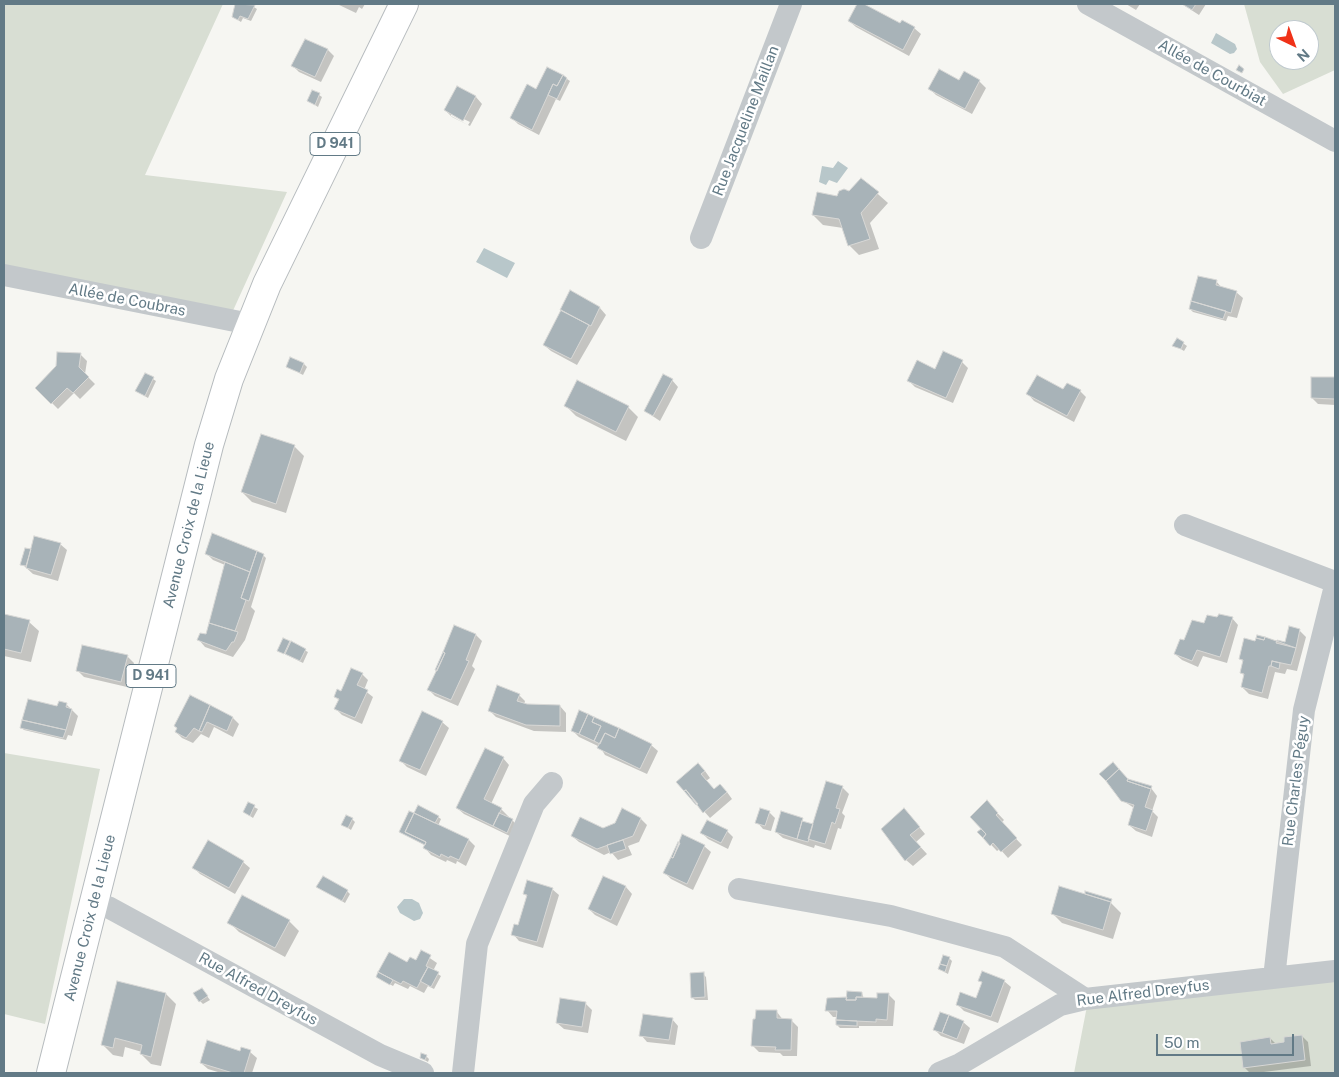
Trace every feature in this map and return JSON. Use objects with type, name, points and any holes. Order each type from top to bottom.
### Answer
[{"type":"main road","name":"Avenue Croix de la Lieue","points":[[51,1073],[209,445],[250,324],[404,4]]},
{"type":"street","name":"Rue Jacqueline Maillan","points":[[701,238],[791,4]]},
{"type":"street","name":"Allée de Courbiat","points":[[1088,4],[1335,141]]},
{"type":"street","name":"Allée de Coubras","points":[[4,275],[250,324]]},
{"type":"street","points":[[1185,525],[1335,582]]},
{"type":"street","name":"Rue Charles Péguy","points":[[1274,978],[1304,710],[1335,586]]},
{"type":"street","points":[[463,1073],[477,944],[534,804],[552,783]]},
{"type":"street","points":[[739,889],[891,916],[1005,947],[1085,999]]},
{"type":"street","name":"Rue Alfred Dreyfus","points":[[94,903],[108,907],[380,1055],[423,1073]]},
{"type":"street","name":"Rue Alfred Dreyfus","points":[[939,1073],[960,1064],[1060,1005],[1085,999],[1335,971]]},
{"type":"shaded area","points":[[4,4],[223,4],[145,175],[287,192],[226,326],[4,282]]},
{"type":"shaded area","points":[[1244,4],[1335,4],[1335,70],[1283,94],[1260,62]]},
{"type":"shaded area","points":[[1216,33],[1235,44],[1237,49],[1234,53],[1230,54],[1211,43]]},
{"type":"shaded area","points":[[838,161],[848,168],[837,183],[829,180],[826,185],[819,182],[822,166],[833,168]]},
{"type":"shaded area","points":[[484,248],[515,263],[507,278],[476,262]]},
{"type":"shaded area","points":[[4,753],[100,769],[45,1024],[4,1014]]},
{"type":"shaded area","points":[[404,899],[412,899],[419,903],[423,913],[420,919],[414,921],[400,913],[397,907]]},
{"type":"shaded area","points":[[1335,981],[1335,1073],[1074,1073],[1087,1006]]},
{"type":"building","points":[[235,4],[255,5],[248,19],[240,16],[238,20],[232,17]]},
{"type":"building","points":[[857,4],[864,4],[900,23],[902,20],[915,27],[903,50],[848,21]]},
{"type":"building","points":[[1182,4],[1196,4],[1192,10]]},
{"type":"building","points":[[305,39],[328,49],[315,77],[291,66]]},
{"type":"building","points":[[1239,65],[1244,69],[1242,73],[1236,70]]},
{"type":"building","points":[[547,67],[563,75],[557,86],[553,84],[532,130],[510,118],[527,84],[536,89]]},
{"type":"building","points":[[939,69],[959,80],[964,71],[980,80],[965,109],[928,89]]},
{"type":"building","points":[[563,75],[567,78],[557,99],[548,95],[553,84],[557,86]]},
{"type":"building","points":[[457,86],[476,96],[463,121],[444,110]]},
{"type":"building","points":[[312,90],[320,93],[315,105],[307,101]]},
{"type":"building","points":[[861,178],[879,192],[861,213],[870,239],[848,246],[839,219],[812,215],[817,192],[837,196],[839,191],[844,189],[849,191]]},
{"type":"building","points":[[1198,276],[1217,280],[1216,285],[1237,291],[1231,313],[1191,301]]},
{"type":"building","points":[[570,290],[600,307],[591,326],[560,310]]},
{"type":"building","points":[[1191,301],[1226,311],[1223,319],[1189,309]]},
{"type":"building","points":[[561,310],[589,325],[571,359],[543,345]]},
{"type":"building","points":[[1177,338],[1184,342],[1181,349],[1172,346]]},
{"type":"building","points":[[943,351],[963,360],[946,398],[907,381],[917,360],[935,369]]},
{"type":"building","points":[[57,352],[81,353],[79,367],[89,377],[73,393],[67,388],[51,404],[35,388],[56,366]]},
{"type":"building","points":[[290,357],[304,363],[300,373],[286,367]]},
{"type":"building","points":[[145,373],[154,377],[145,396],[135,391]]},
{"type":"building","points":[[663,374],[673,379],[653,416],[644,411]]},
{"type":"building","points":[[1037,375],[1063,389],[1067,383],[1081,390],[1067,416],[1026,394]]},
{"type":"building","points":[[1311,377],[1335,377],[1335,399],[1311,398]]},
{"type":"building","points":[[577,380],[629,406],[616,432],[564,406]]},
{"type":"building","points":[[261,434],[295,445],[276,504],[241,492]]},
{"type":"building","points":[[212,533],[257,551],[250,572],[205,554]]},
{"type":"building","points":[[34,536],[61,543],[51,575],[26,568]]},
{"type":"building","points":[[25,548],[31,549],[26,566],[20,565]]},
{"type":"building","points":[[257,551],[264,554],[249,601],[241,598]]},
{"type":"building","points":[[225,562],[250,572],[241,598],[246,600],[235,631],[209,623]]},
{"type":"building","points":[[4,614],[30,620],[21,653],[4,649]]},
{"type":"building","points":[[1219,614],[1233,617],[1220,657],[1197,650],[1192,661],[1174,654],[1180,639],[1184,640],[1192,620],[1204,623],[1207,615],[1217,617]]},
{"type":"building","points":[[209,623],[238,632],[234,642],[226,651],[197,640],[200,633],[206,634]]},
{"type":"building","points":[[454,625],[476,634],[466,660],[469,661],[451,700],[427,690],[445,653],[443,652]]},
{"type":"building","points":[[1289,626],[1300,629],[1296,648],[1276,643],[1277,640],[1285,642]]},
{"type":"building","points":[[1257,635],[1265,637],[1264,640],[1256,638]]},
{"type":"building","points":[[1265,637],[1296,648],[1291,665],[1272,661],[1262,693],[1241,687],[1244,674],[1240,673],[1243,660],[1239,659],[1244,638],[1255,641],[1256,638],[1264,640]]},
{"type":"building","points":[[283,638],[290,641],[284,654],[277,651]]},
{"type":"building","points":[[291,641],[306,649],[300,661],[285,654]]},
{"type":"building","points":[[82,645],[128,655],[121,682],[76,671]]},
{"type":"building","points":[[443,652],[445,653],[437,671],[435,670]]},
{"type":"building","points":[[1272,661],[1280,663],[1279,669],[1271,666]]},
{"type":"building","points":[[351,668],[363,673],[357,685],[368,690],[355,718],[334,709],[339,699],[334,697],[337,689],[341,691]]},
{"type":"building","points":[[497,685],[520,694],[517,701],[527,704],[560,705],[560,726],[526,725],[488,711]]},
{"type":"building","points":[[190,695],[210,705],[199,731],[194,728],[186,738],[175,732],[177,728],[174,726]]},
{"type":"building","points":[[28,699],[57,706],[59,701],[67,703],[66,707],[72,709],[66,730],[22,720]]},
{"type":"building","points":[[210,705],[233,717],[227,731],[207,722],[202,732],[199,731]]},
{"type":"building","points":[[579,710],[588,714],[579,734],[571,731]]},
{"type":"building","points":[[422,711],[443,721],[420,770],[399,761]]},
{"type":"building","points":[[588,714],[594,717],[592,722],[601,726],[594,741],[579,734]]},
{"type":"building","points":[[594,717],[619,728],[615,738],[605,733],[600,744],[594,741],[601,726],[592,722]]},
{"type":"building","points":[[22,720],[66,730],[63,738],[20,728]]},
{"type":"building","points":[[619,728],[652,744],[640,769],[597,748],[605,733],[615,738]]},
{"type":"building","points":[[485,748],[504,757],[484,799],[502,808],[493,826],[456,808]]},
{"type":"building","points":[[1113,762],[1119,769],[1106,781],[1099,774]]},
{"type":"building","points":[[698,763],[705,771],[701,774],[714,789],[720,784],[727,792],[703,813],[686,790],[684,791],[676,782]]},
{"type":"building","points":[[1119,769],[1128,779],[1127,781],[1151,789],[1145,807],[1153,810],[1146,831],[1128,825],[1134,805],[1121,801],[1106,781]]},
{"type":"building","points":[[1128,779],[1152,786],[1151,789],[1127,781]]},
{"type":"building","points":[[826,781],[843,786],[836,808],[840,809],[835,824],[832,822],[825,844],[808,839]]},
{"type":"building","points":[[686,790],[698,804],[696,805],[684,791]]},
{"type":"building","points":[[987,800],[998,813],[996,815],[1017,838],[1001,852],[993,843],[990,846],[983,838],[986,834],[970,817]]},
{"type":"building","points":[[248,802],[255,805],[250,816],[243,812]]},
{"type":"building","points":[[418,805],[439,816],[435,823],[414,813]]},
{"type":"building","points":[[622,808],[641,818],[633,836],[597,849],[571,836],[580,817],[603,828],[615,823]]},
{"type":"building","points":[[760,808],[770,811],[765,826],[755,823]]},
{"type":"building","points":[[904,808],[920,827],[910,835],[921,847],[905,861],[881,829]]},
{"type":"building","points":[[409,811],[414,813],[405,832],[426,842],[425,845],[399,832]]},
{"type":"building","points":[[781,811],[803,818],[797,839],[775,832]]},
{"type":"building","points":[[414,813],[469,839],[459,860],[441,854],[440,857],[423,848],[426,842],[405,832]]},
{"type":"building","points":[[499,813],[513,819],[507,833],[493,826]]},
{"type":"building","points":[[346,815],[353,818],[348,828],[341,825]]},
{"type":"building","points":[[707,820],[728,830],[721,843],[700,833]]},
{"type":"building","points":[[802,821],[813,824],[808,842],[797,839]]},
{"type":"building","points":[[981,829],[986,834],[983,838],[977,832]]},
{"type":"building","points":[[682,834],[705,845],[687,884],[663,873],[671,857],[673,858]]},
{"type":"building","points":[[208,840],[244,861],[229,888],[192,868]]},
{"type":"building","points":[[623,840],[626,849],[610,854],[607,845]]},
{"type":"building","points":[[678,842],[680,843],[673,858],[671,857]]},
{"type":"building","points":[[323,876],[348,890],[342,901],[316,887]]},
{"type":"building","points":[[603,876],[626,886],[611,920],[588,909]]},
{"type":"building","points":[[527,880],[553,888],[537,942],[511,935],[514,924],[518,925],[527,895],[523,894]]},
{"type":"building","points":[[1059,886],[1111,902],[1103,930],[1051,914]]},
{"type":"building","points":[[1085,891],[1112,899],[1111,902],[1085,894]]},
{"type":"building","points":[[242,895],[290,920],[275,948],[227,923]]},
{"type":"building","points":[[421,950],[431,955],[426,966],[428,967],[417,988],[403,981],[401,984],[378,972],[389,952],[407,962],[410,957],[416,960]]},
{"type":"building","points":[[943,955],[950,957],[947,966],[940,964]]},
{"type":"building","points":[[940,964],[947,966],[945,972],[938,969]]},
{"type":"building","points":[[428,967],[439,972],[431,987],[420,981]]},
{"type":"building","points":[[982,971],[1005,980],[991,1017],[956,1005],[960,992],[976,998],[982,982],[978,981]]},
{"type":"building","points":[[378,972],[393,980],[390,985],[376,977]]},
{"type":"building","points":[[704,972],[705,997],[691,998],[690,973]]},
{"type":"building","points":[[117,981],[166,993],[151,1057],[140,1054],[142,1045],[115,1038],[113,1048],[101,1045]]},
{"type":"building","points":[[202,988],[208,996],[199,1002],[193,993]]},
{"type":"building","points":[[847,991],[862,992],[862,997],[856,997],[856,1000],[846,1000]]},
{"type":"building","points":[[877,993],[889,993],[887,1020],[876,1019],[876,1022],[836,1020],[837,1011],[825,1011],[827,998],[847,997],[846,1000],[856,1000],[856,997],[877,998]]},
{"type":"building","points":[[560,998],[586,1002],[582,1027],[556,1023]]},
{"type":"building","points":[[756,1010],[777,1010],[777,1018],[792,1019],[791,1050],[775,1050],[776,1047],[751,1046],[753,1019],[755,1019]]},
{"type":"building","points":[[940,1012],[949,1015],[942,1033],[933,1030]]},
{"type":"building","points":[[643,1014],[673,1018],[669,1040],[639,1036]]},
{"type":"building","points":[[949,1015],[964,1021],[957,1039],[942,1033]]},
{"type":"building","points":[[836,1020],[857,1021],[857,1026],[836,1025]]},
{"type":"building","points":[[1302,1035],[1305,1060],[1243,1068],[1240,1042],[1270,1037],[1271,1044],[1284,1042],[1284,1037]]},
{"type":"building","points":[[207,1040],[240,1051],[241,1047],[251,1050],[244,1073],[233,1073],[200,1063]]},
{"type":"building","points":[[421,1053],[427,1055],[425,1060],[420,1058]]}]
